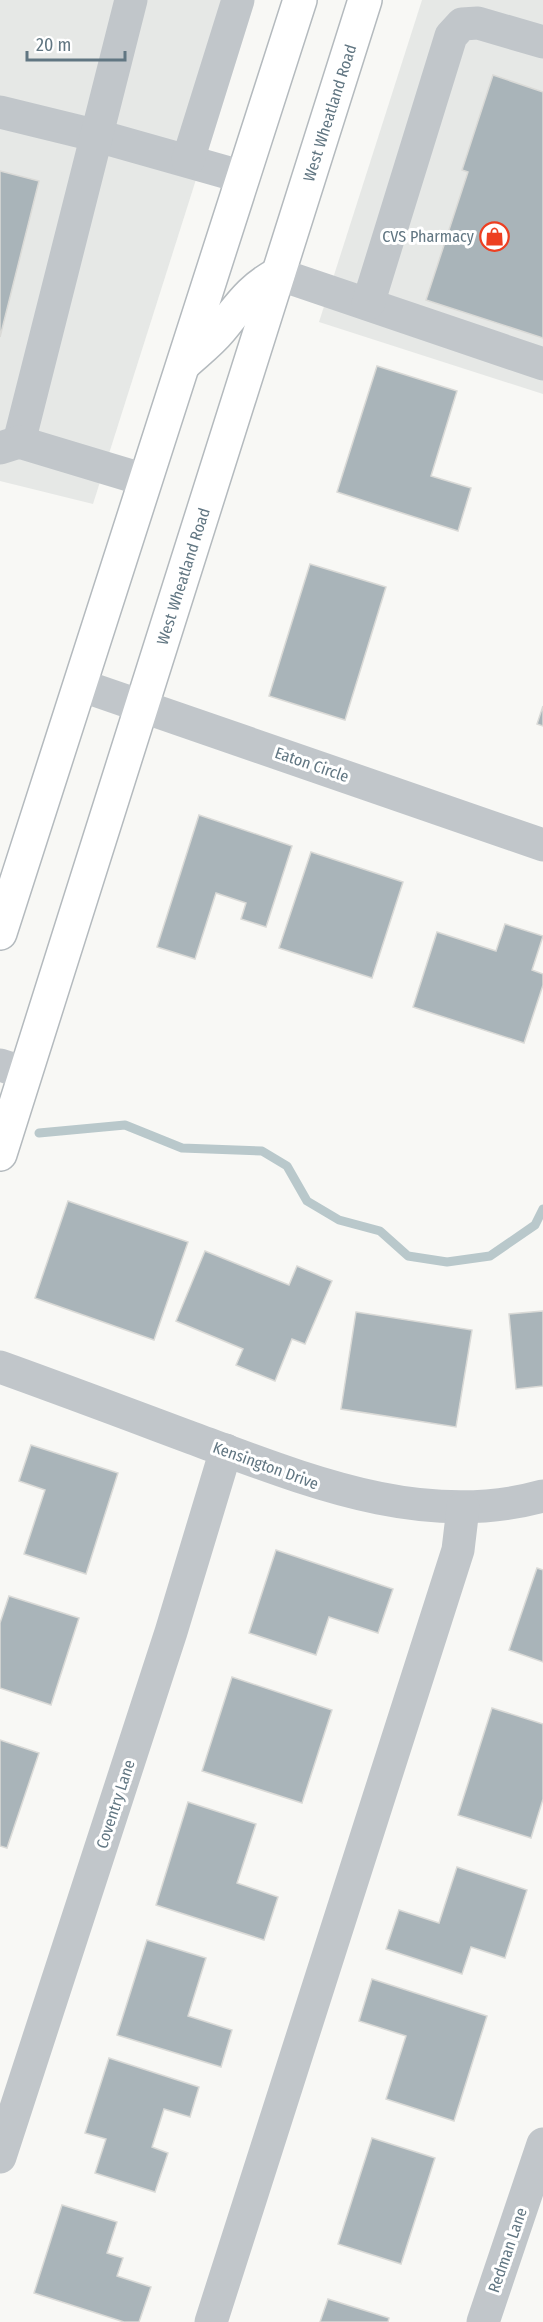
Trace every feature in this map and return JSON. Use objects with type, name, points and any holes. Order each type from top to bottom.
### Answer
[{"type":"main road","points":[[0,933],[300,0]]},
{"type":"main road","name":"West Wheatland Road","points":[[0,1154],[13,1069],[142,705],[365,0]]},
{"type":"main road","points":[[183,365],[219,331],[238,305],[258,284],[278,274]]},
{"type":"street","points":[[131,0],[98,136],[9,445],[145,480]]},
{"type":"street","points":[[188,160],[238,0]]},
{"type":"street","points":[[368,304],[451,36],[462,24],[478,22],[543,42]]},
{"type":"street","points":[[0,112],[188,160],[243,177]]},
{"type":"street","points":[[278,274],[543,364]]},
{"type":"street","name":"Eaton Circle","points":[[80,685],[543,845]]},
{"type":"street","name":"Kensington Drive","points":[[0,1367],[326,1486],[396,1503],[463,1508],[519,1503],[543,1496]]},
{"type":"street","name":"Coventry Lane","points":[[0,2157],[171,1632],[226,1450]]},
{"type":"street","points":[[212,2322],[458,1550],[463,1508]]},
{"type":"street","name":"Redman Lane","points":[[483,2322],[543,2144]]},
{"type":"shaded area","points":[[0,0],[253,0],[93,504],[0,481]]},
{"type":"shaded area","points":[[422,0],[543,0],[543,394],[319,322]]},
{"type":"building","name":"CVS Pharmacy","points":[[493,75],[543,92],[543,338],[426,300],[468,172],[462,170]]},
{"type":"building","points":[[0,171],[39,181],[0,337]]},
{"type":"building","points":[[377,366],[457,391],[431,476],[471,488],[458,531],[337,492]]},
{"type":"building","points":[[310,564],[386,587],[345,720],[269,696]]},
{"type":"building","points":[[543,706],[543,726],[537,724]]},
{"type":"building","points":[[199,815],[292,846],[266,927],[241,919],[246,903],[216,893],[195,959],[157,947]]},
{"type":"building","points":[[311,852],[403,882],[372,978],[279,948]]},
{"type":"building","points":[[505,924],[543,936],[532,970],[543,974],[543,985],[524,1043],[413,1007],[437,932],[496,951]]},
{"type":"building","points":[[68,1201],[188,1242],[154,1340],[35,1298]]},
{"type":"building","points":[[205,1251],[289,1285],[297,1266],[332,1281],[305,1344],[292,1339],[275,1381],[236,1365],[243,1349],[176,1321]]},
{"type":"building","points":[[543,1311],[543,1386],[516,1389],[509,1314]]},
{"type":"building","points":[[356,1312],[472,1330],[456,1427],[341,1409]]},
{"type":"building","points":[[31,1445],[118,1473],[86,1574],[24,1554],[45,1490],[19,1481]]},
{"type":"building","points":[[276,1550],[393,1589],[378,1633],[329,1617],[316,1655],[249,1633]]},
{"type":"building","points":[[537,1568],[543,1570],[543,1662],[509,1650]]},
{"type":"building","points":[[9,1596],[79,1618],[51,1705],[0,1688],[0,1623]]},
{"type":"building","points":[[232,1677],[332,1710],[302,1803],[202,1771]]},
{"type":"building","points":[[492,1708],[543,1724],[543,1799],[531,1838],[458,1815]]},
{"type":"building","points":[[0,1740],[39,1753],[7,1848],[0,1846]]},
{"type":"building","points":[[188,1802],[256,1824],[237,1883],[278,1897],[264,1940],[156,1905]]},
{"type":"building","points":[[457,1867],[527,1890],[505,1958],[471,1947],[462,1974],[386,1949],[399,1910],[439,1923]]},
{"type":"building","points":[[147,1940],[206,1958],[188,2016],[232,2030],[221,2067],[117,2035]]},
{"type":"building","points":[[372,1979],[487,2016],[454,2121],[386,2099],[406,2036],[359,2021]]},
{"type":"building","points":[[109,2058],[199,2087],[190,2117],[164,2109],[152,2147],[168,2153],[155,2192],[95,2173],[106,2139],[85,2133]]},
{"type":"building","points":[[372,2138],[435,2158],[401,2264],[338,2244]]},
{"type":"building","points":[[62,2205],[117,2222],[107,2253],[123,2258],[117,2276],[151,2287],[139,2322],[124,2322],[34,2293]]},
{"type":"building","points":[[328,2299],[389,2318],[388,2322],[320,2322]]},
{"type":"waterway","points":[[39,1133],[125,1125],[182,1148],[262,1151],[287,1166],[307,1201],[339,1220],[380,1231],[408,1256],[447,1262],[490,1256],[535,1225],[543,1209]]},
{"type":"place","name":"CVS Pharmacy","points":[[495,236]]}]
